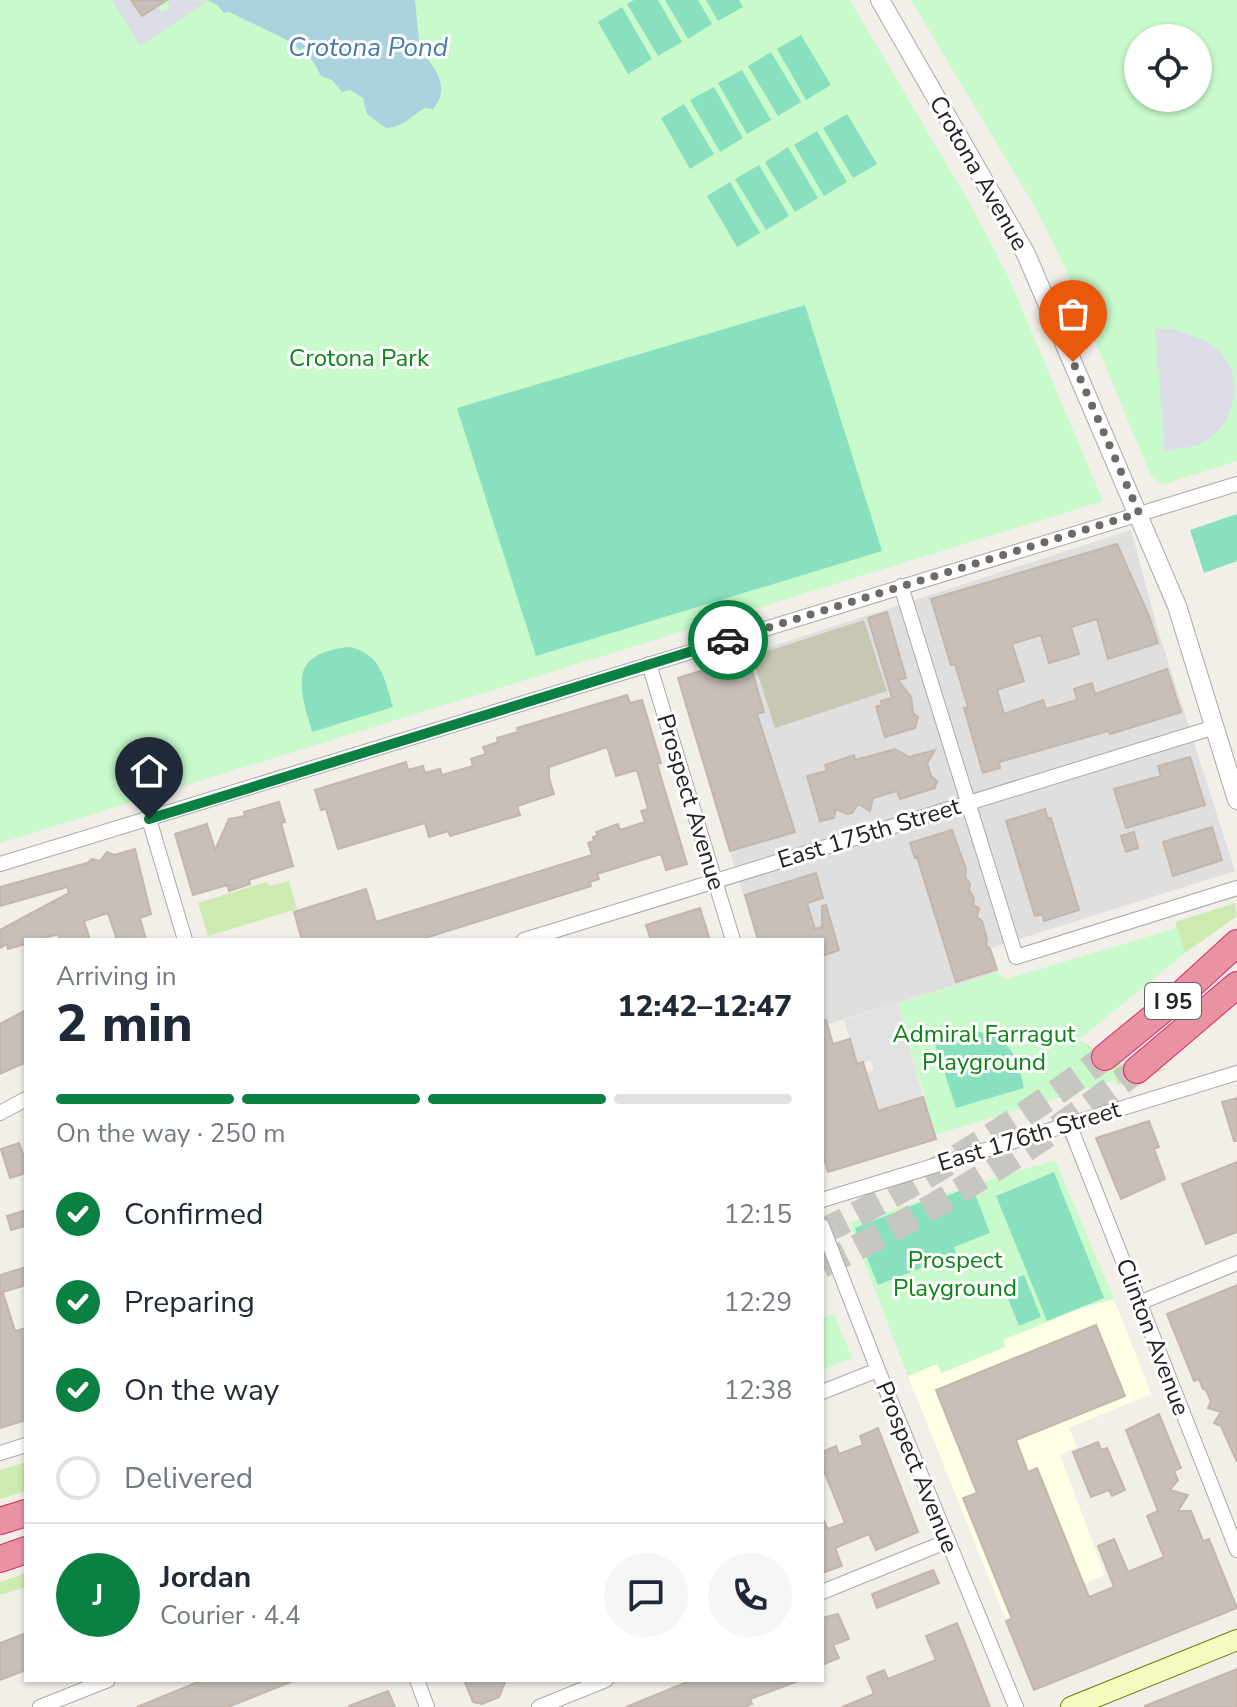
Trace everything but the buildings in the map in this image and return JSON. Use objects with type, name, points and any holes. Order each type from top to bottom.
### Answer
[{"type":"highway","name":"I 95","points":[[1105,1057],[1177,998],[1237,943]]},
{"type":"highway","name":"I 95","points":[[1137,1070],[1237,985]]},
{"type":"highway","points":[[0,1521],[24,1514]]},
{"type":"highway","points":[[0,1559],[24,1551]]},
{"type":"main road","points":[[1071,1707],[1237,1640]]},
{"type":"street","name":"Crotona Avenue","points":[[880,0],[1026,254],[1180,614],[1237,800]]},
{"type":"street","points":[[0,864],[1237,484]]},
{"type":"street","points":[[901,586],[1016,957],[1237,888]]},
{"type":"street","name":"Prospect Avenue","points":[[649,664],[732,938]]},
{"type":"street","name":"East 175th Street","points":[[530,938],[1215,727]]},
{"type":"street","points":[[149,819],[184,938]]},
{"type":"street","name":"East 176th Street","points":[[824,1199],[1237,1073]]},
{"type":"street","points":[[0,1113],[24,1100]]},
{"type":"street","name":"Clinton Avenue","points":[[1069,1124],[1237,1550]]},
{"type":"street","name":"Prospect Avenue","points":[[824,1231],[1016,1707]]},
{"type":"street","points":[[1139,1303],[1237,1263]]},
{"type":"street","points":[[824,1391],[878,1370]]},
{"type":"street","points":[[0,1453],[24,1446]]},
{"type":"street","points":[[824,1591],[948,1541]]},
{"type":"street","points":[[40,1707],[103,1682]]},
{"type":"street","points":[[418,1682],[427,1707]]},
{"type":"street","points":[[539,1707],[601,1682]]},
{"type":"shaded area","points":[[112,0],[131,0],[142,16],[157,6],[162,12],[170,7],[167,0],[208,1],[140,46]]},
{"type":"shaded area","points":[[1155,329],[1173,329],[1204,340],[1220,352],[1232,369],[1235,391],[1225,423],[1211,438],[1196,446],[1163,451]]},
{"type":"shaded area","points":[[1131,530],[1157,627],[1235,871],[991,948],[998,972],[824,1025],[824,938],[756,938],[677,677]]},
{"type":"shaded area","points":[[864,620],[887,691],[775,728],[752,656]]},
{"type":"shaded area","points":[[898,1003],[923,1097],[892,1106],[880,1120],[866,1073],[874,1070],[871,1060],[857,1064],[844,1020]]},
{"type":"shaded area","points":[[1114,1299],[1151,1394],[1069,1428],[1077,1447],[1060,1455],[1105,1575],[1005,1618],[908,1376],[937,1364],[942,1373],[1005,1347],[1002,1340],[1083,1307]]},
{"type":"green space","name":"Crotona Park","points":[[0,0],[850,0],[973,209],[1008,276],[1103,501],[0,843]]},
{"type":"green space","points":[[634,0],[658,0],[682,42],[658,56],[627,4]]},
{"type":"green space","points":[[665,0],[698,0],[712,24],[688,39]]},
{"type":"green space","points":[[706,0],[739,0],[743,7],[718,21]]},
{"type":"green space","points":[[911,0],[1237,0],[1237,461],[1165,484],[1151,476],[1059,255],[1035,207]]},
{"type":"green space","points":[[622,7],[652,59],[628,74],[598,22]]},
{"type":"green space","points":[[801,35],[831,85],[806,100],[777,49]]},
{"type":"green space","points":[[771,52],[801,102],[778,116],[748,66]]},
{"type":"green space","points":[[742,70],[771,120],[747,134],[718,83]]},
{"type":"green space","points":[[714,87],[743,138],[720,152],[690,100]]},
{"type":"green space","points":[[684,104],[714,154],[690,169],[661,118]]},
{"type":"green space","points":[[847,114],[877,164],[853,178],[823,128]]},
{"type":"green space","points":[[817,131],[847,182],[824,196],[794,145]]},
{"type":"green space","points":[[788,147],[818,198],[795,212],[765,162]]},
{"type":"green space","points":[[759,165],[789,216],[766,230],[735,179]]},
{"type":"green space","points":[[730,182],[760,233],[737,247],[707,196]]},
{"type":"green space","points":[[805,305],[882,551],[536,656],[457,408]]},
{"type":"green space","points":[[1237,514],[1237,561],[1204,573],[1190,530]]},
{"type":"green space","points":[[350,647],[375,662],[384,677],[393,707],[312,732],[304,700],[302,674],[316,656]]},
{"type":"green space","points":[[289,881],[297,909],[208,936],[198,903],[266,882],[270,886]]},
{"type":"green space","points":[[1235,903],[1237,916],[1185,953],[1175,922]]},
{"type":"green space","name":"Admiral Farragut Playground","points":[[1177,928],[1185,953],[1080,1039],[1113,1068],[1116,1080],[935,1135],[898,1003],[998,972],[1006,979]]},
{"type":"green space","points":[[968,1029],[993,1036],[1008,1047],[1017,1063],[1024,1088],[956,1108],[934,1041]]},
{"type":"green space","points":[[1080,1040],[1122,1064],[1144,1069],[1171,1068],[1118,1085],[1107,1066]]},
{"type":"green space","name":"Prospect Playground","points":[[1055,1160],[1114,1299],[1083,1307],[1003,1340],[1005,1347],[941,1373],[937,1364],[908,1376],[849,1223]]},
{"type":"green space","points":[[1054,1172],[1104,1298],[1047,1321],[996,1196]]},
{"type":"green space","points":[[972,1186],[990,1233],[954,1247],[956,1254],[878,1285],[855,1228],[934,1197],[936,1200]]},
{"type":"green space","points":[[1024,1275],[1041,1317],[1019,1326],[1002,1284]]},
{"type":"green space","points":[[834,1314],[852,1358],[824,1369],[824,1317]]},
{"type":"green space","points":[[24,1463],[24,1492],[0,1499],[0,1470]]},
{"type":"green space","points":[[24,1574],[24,1588],[0,1595],[0,1582]]},
{"type":"water","name":"Crotona Pond","points":[[207,0],[415,0],[419,41],[415,53],[419,60],[426,57],[438,76],[441,90],[438,103],[433,109],[425,108],[403,123],[386,128],[367,114],[363,98],[350,90],[342,92],[332,80],[321,76],[313,61],[291,42],[229,12],[224,13]]},
{"type":"tunnel","points":[[824,1231],[968,1151],[1105,1057]]},
{"type":"tunnel","points":[[824,1264],[984,1175],[1062,1125],[1137,1070]]},
{"type":"way so far","points":[[728,640],[1139,513],[1073,362]]},
{"type":"route","points":[[149,819],[728,640]]}]
